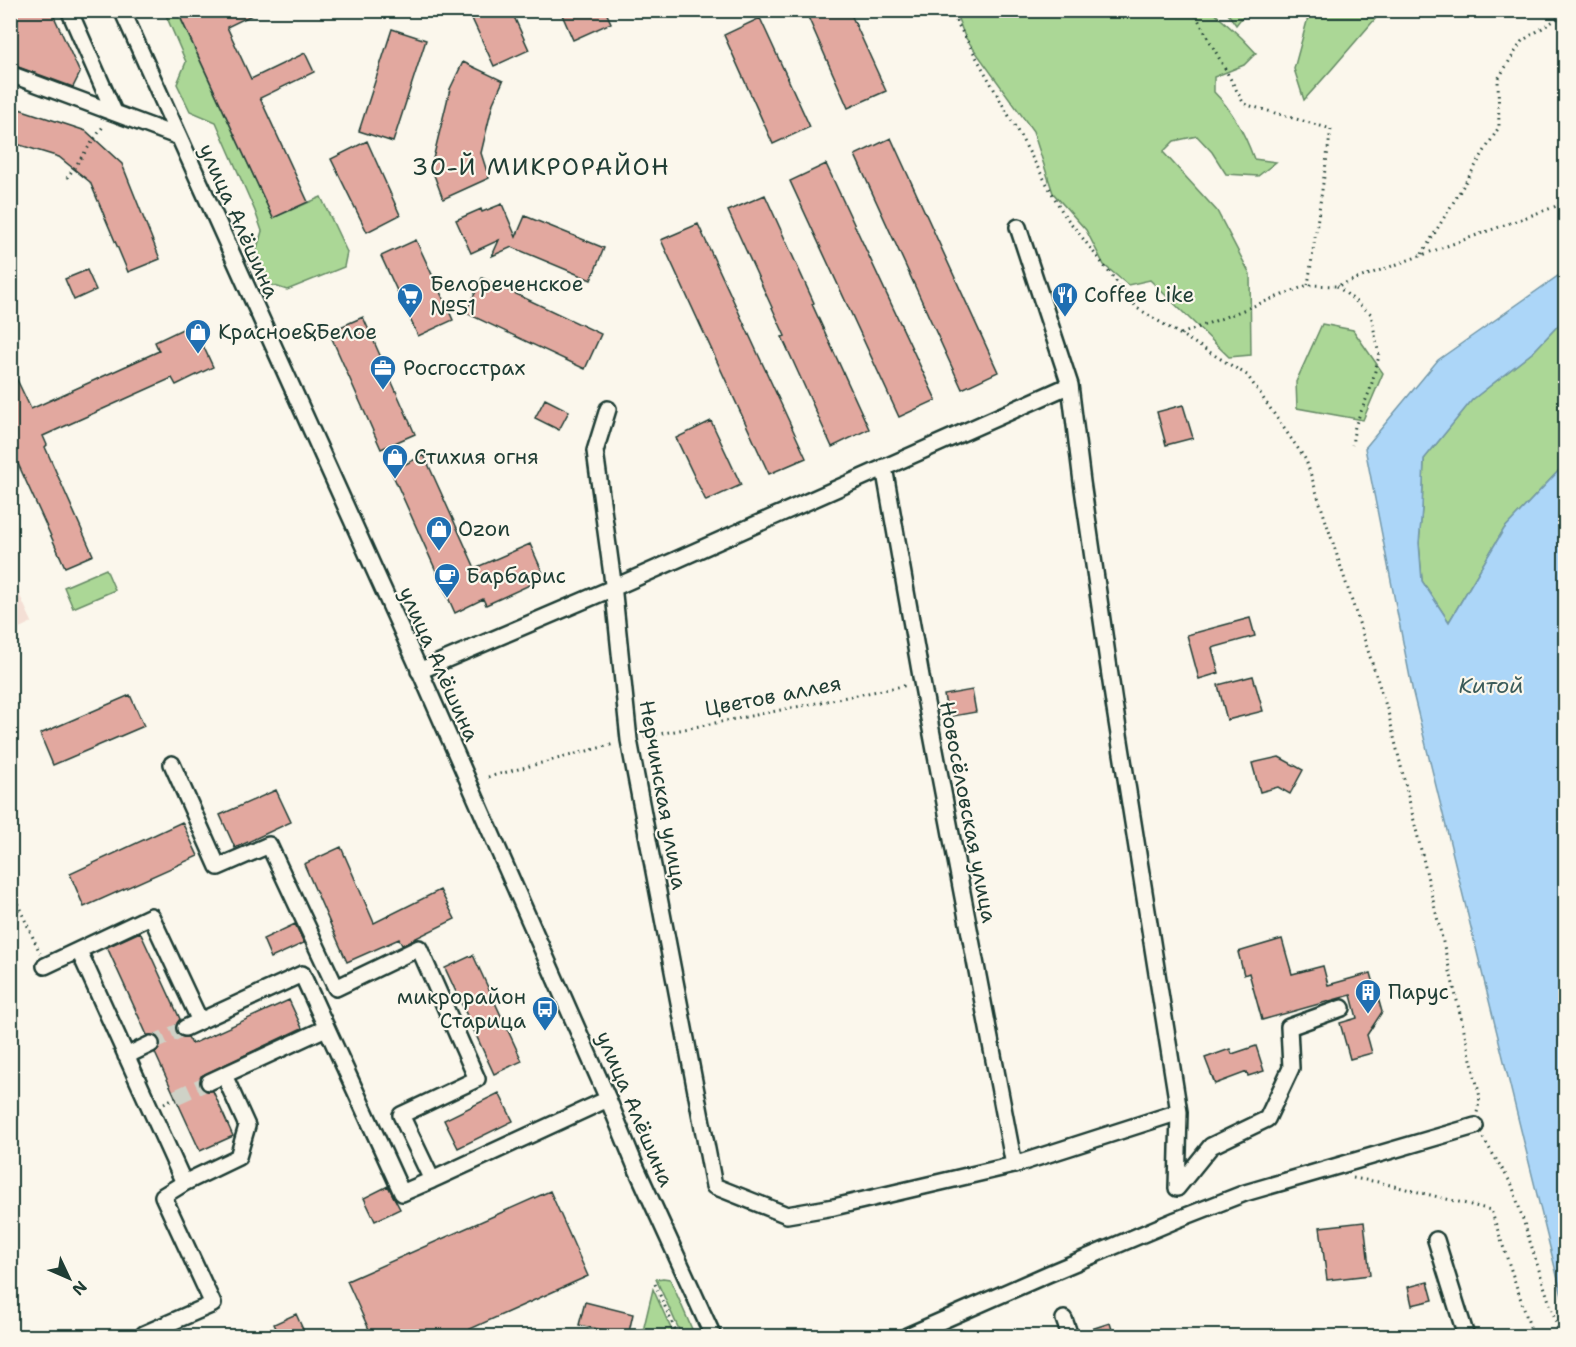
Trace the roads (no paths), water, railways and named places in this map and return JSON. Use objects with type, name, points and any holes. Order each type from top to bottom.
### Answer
[{"type":"street","points":[[69,10],[114,112]]},
{"type":"street","name":"улица Алёшина","points":[[122,10],[419,671],[635,1165],[713,1336]]},
{"type":"street","points":[[10,74],[179,136]]},
{"type":"street","points":[[1018,227],[1070,385],[1114,703],[1179,1112],[1177,1188],[1211,1146],[1267,1119],[1291,1068],[1289,1027],[1342,1008]]},
{"type":"street","points":[[419,671],[613,588],[1070,385]]},
{"type":"street","name":"Нерчинская улица","points":[[608,409],[595,451],[613,588],[629,740],[714,1186],[787,1215],[834,1207],[1014,1165]]},
{"type":"street","name":"Новосёловская улица","points":[[884,467],[922,682],[1014,1165]]},
{"type":"street","points":[[172,764],[218,867],[269,845],[336,988],[419,948],[477,1079],[401,1115],[432,1180]]},
{"type":"street","points":[[45,966],[151,916],[200,1021]]},
{"type":"street","points":[[79,951],[184,1183]]},
{"type":"street","points":[[184,1029],[302,974],[402,1192],[608,1099]]},
{"type":"street","points":[[209,1082],[326,1028]]},
{"type":"street","points":[[126,1056],[151,1044]]},
{"type":"street","points":[[143,1336],[213,1304],[163,1196],[184,1183],[238,1157],[247,1126],[224,1075]]},
{"type":"street","points":[[1014,1165],[1179,1112]]},
{"type":"street","points":[[907,1336],[1048,1274],[1245,1193],[1475,1126]]},
{"type":"street","points":[[1436,1240],[1466,1336]]},
{"type":"street","points":[[1064,1319],[1070,1336]]},
{"type":"water","name":"Китой","points":[[1565,271],[1565,318],[1533,352],[1472,400],[1424,459],[1419,543],[1422,581],[1449,622],[1504,529],[1565,464],[1565,1308],[1413,693],[1365,448],[1438,360]]},
{"type":"tunnel","points":[[151,1044],[185,1028]]},
{"type":"tunnel","points":[[176,1097],[209,1082]]},
{"type":"place","name":"Coffee Like","points":[[1065,318]]},
{"type":"place","name":"Белореченское №51","points":[[410,319]]},
{"type":"place","name":"Красное&Белое","points":[[198,355]]},
{"type":"place","name":"Росгосстрах","points":[[383,391]]},
{"type":"place","name":"Стихия огня","points":[[395,480]]},
{"type":"place","name":"Ozon","points":[[439,552]]},
{"type":"place","name":"Барбарис","points":[[447,599]]},
{"type":"place","name":"Парус","points":[[1368,1015]]},
{"type":"place","name":"микрорайон Старица","points":[[545,1032]]},
{"type":"district","name":"30-Й МИКРОРАЙОН","points":[[541,167]]}]
